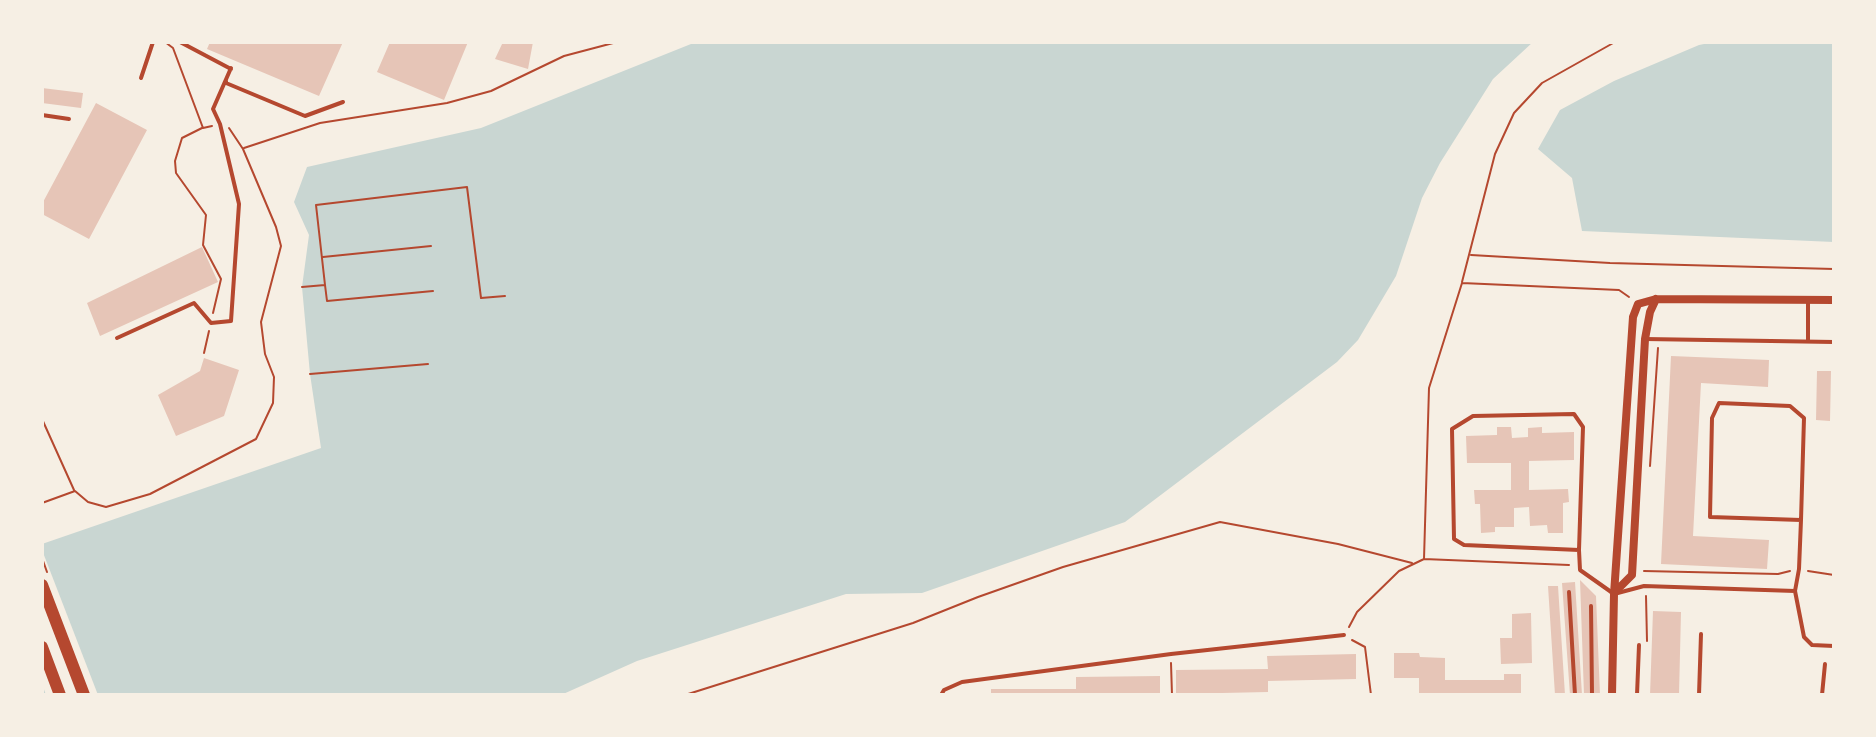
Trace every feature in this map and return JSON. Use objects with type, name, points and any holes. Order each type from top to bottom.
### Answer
[{"type":"highway","points":[[42,585],[84,695]]},
{"type":"highway","points":[[42,647],[60,695]]},
{"type":"street","points":[[1614,594],[1632,575],[1645,339],[1656,299]]},
{"type":"street","points":[[1612,695],[1614,594],[1633,317],[1638,304],[1656,299],[1834,300]]},
{"type":"lane","points":[[141,78],[153,42]]},
{"type":"lane","points":[[117,338],[194,303],[211,323],[231,321],[239,204],[220,124],[213,109],[231,68],[180,42]]},
{"type":"lane","points":[[226,83],[305,116],[343,102]]},
{"type":"lane","points":[[42,115],[69,119]]},
{"type":"lane","points":[[1808,299],[1808,342]]},
{"type":"lane","points":[[1645,339],[1834,342]]},
{"type":"lane","points":[[1801,520],[1710,517],[1712,418],[1719,403],[1790,406],[1804,418],[1801,520],[1799,569],[1795,591],[1804,637],[1812,645],[1834,646]]},
{"type":"lane","points":[[1579,550],[1464,545],[1454,539],[1452,429],[1473,416],[1574,414],[1583,427],[1580,570],[1614,594],[1644,586],[1795,591]]},
{"type":"lane","points":[[1569,592],[1575,695]]},
{"type":"lane","points":[[1591,606],[1592,695]]},
{"type":"lane","points":[[1699,695],[1701,634]]},
{"type":"lane","points":[[941,695],[944,690],[962,682],[1344,635]]},
{"type":"lane","points":[[1637,695],[1639,645]]},
{"type":"lane","points":[[1822,695],[1825,664]]},
{"type":"path","points":[[243,149],[320,123],[447,103],[491,91],[564,56],[617,42]]},
{"type":"path","points":[[1424,559],[1429,388],[1471,255],[1495,154],[1514,113],[1542,83],[1615,42]]},
{"type":"path","points":[[203,128],[182,138],[175,161],[176,173],[206,215],[203,245],[221,279],[204,353]]},
{"type":"path","points":[[433,291],[327,301],[316,205],[467,187],[481,298],[505,296]]},
{"type":"path","points":[[322,257],[431,246]]},
{"type":"path","points":[[1471,255],[1610,263],[1834,269]]},
{"type":"path","points":[[1462,283],[1619,290],[1638,304]]},
{"type":"path","points":[[302,287],[325,285]]},
{"type":"path","points":[[1649,478],[1658,338]]},
{"type":"path","points":[[310,374],[428,364]]},
{"type":"path","points":[[42,419],[75,491],[88,502],[106,507],[150,494]]},
{"type":"path","points":[[42,503],[75,491]]},
{"type":"path","points":[[685,695],[913,623],[1063,567],[1220,522],[1338,544],[1412,563]]},
{"type":"path","points":[[1371,695],[1365,647],[1344,635],[1357,612],[1399,571],[1412,563],[1424,559],[1567,564],[1580,570]]},
{"type":"path","points":[[1647,650],[1648,605],[1644,571],[1778,574],[1799,569],[1834,575]]},
{"type":"path","points":[[1171,654],[1172,695]]},
{"type":"shaded area","points":[[696,42],[1533,42],[1493,79],[1440,163],[1422,198],[1396,276],[1358,340],[1337,362],[1125,522],[922,593],[846,594],[637,661],[561,695],[42,695],[42,544],[321,448],[302,287],[309,235],[294,202],[307,167],[481,128]]},
{"type":"shaded area","points":[[1714,42],[1834,42],[1834,242],[1582,231],[1572,178],[1538,149],[1560,110],[1614,81],[1699,45]]},
{"type":"pier","points":[[42,550],[98,695],[46,695],[42,684]]},
{"type":"building","points":[[210,42],[343,42],[319,96],[207,49]]},
{"type":"building","points":[[390,42],[468,42],[444,100],[377,72]]},
{"type":"building","points":[[503,42],[533,42],[528,69],[495,59]]},
{"type":"building","points":[[42,88],[83,93],[81,108],[42,103]]},
{"type":"building","points":[[96,103],[147,130],[89,239],[42,214],[42,204]]},
{"type":"building","points":[[202,247],[218,282],[100,336],[87,303]]},
{"type":"building","points":[[1671,356],[1769,360],[1768,387],[1701,383],[1693,536],[1769,540],[1767,569],[1661,564]]},
{"type":"building","points":[[204,358],[239,370],[224,416],[176,436],[158,395],[200,371]]},
{"type":"building","points":[[1817,371],[1831,371],[1830,421],[1816,420]]},
{"type":"building","points":[[1497,427],[1511,427],[1512,438],[1528,437],[1528,428],[1542,427],[1542,433],[1574,432],[1574,460],[1529,461],[1529,490],[1568,489],[1569,502],[1563,503],[1563,533],[1548,533],[1547,525],[1530,526],[1529,507],[1514,508],[1514,527],[1495,527],[1495,532],[1481,533],[1480,504],[1475,504],[1474,490],[1511,490],[1511,463],[1467,463],[1466,436],[1497,435]]},
{"type":"building","points":[[1580,580],[1596,596],[1600,695],[1584,695]]},
{"type":"building","points":[[1575,582],[1582,695],[1570,695],[1562,583]]},
{"type":"building","points":[[1548,586],[1558,586],[1565,695],[1555,695]]},
{"type":"building","points":[[1653,611],[1681,612],[1679,695],[1650,695]]},
{"type":"building","points":[[1531,613],[1532,663],[1501,664],[1500,638],[1512,638],[1512,614]]},
{"type":"building","points":[[1394,653],[1419,653],[1420,657],[1445,658],[1445,680],[1504,680],[1504,674],[1521,674],[1521,695],[1419,695],[1419,678],[1394,678]]},
{"type":"building","points":[[1356,654],[1356,679],[1268,681],[1268,692],[1176,694],[1176,670],[1268,669],[1267,656]]},
{"type":"building","points":[[1160,676],[1160,695],[991,695],[991,689],[1076,689],[1076,677]]}]
